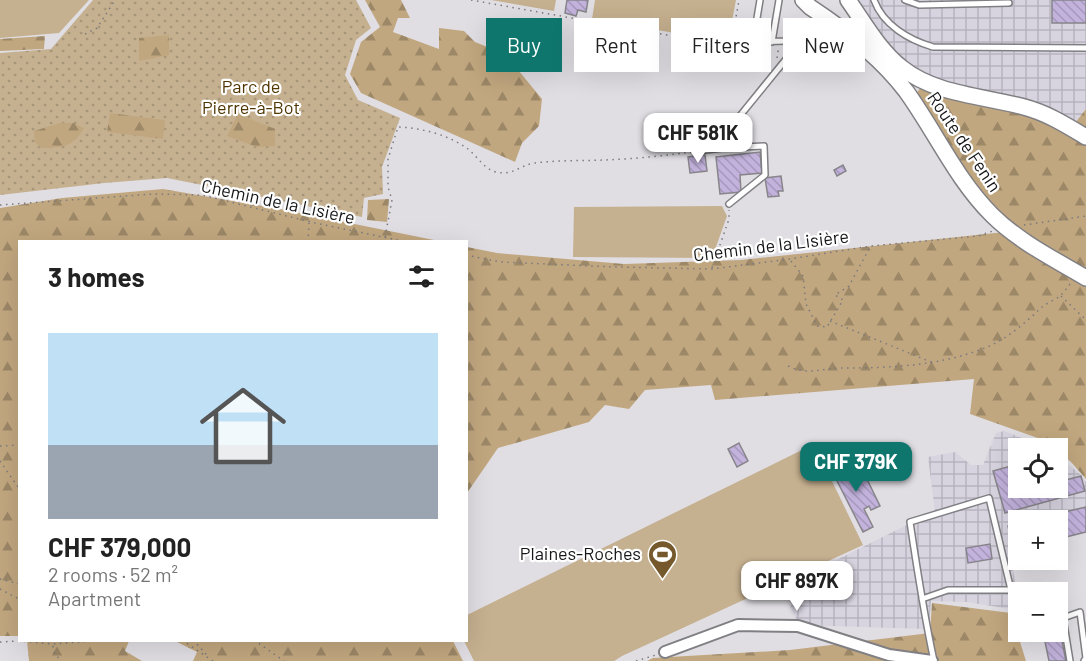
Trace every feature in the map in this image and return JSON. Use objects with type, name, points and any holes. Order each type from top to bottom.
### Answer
[{"type":"street","name":"Route de Fenin","points":[[803,0],[871,53],[898,81],[974,195],[991,214],[1005,227],[1083,276]]},
{"type":"street","name":"Route de Fenin","points":[[811,0],[822,15]]},
{"type":"street","points":[[848,0],[883,50],[914,76],[941,87],[1039,112],[1058,120],[1086,137]]},
{"type":"street","points":[[665,652],[738,625],[798,626],[889,655],[933,661]]},
{"type":"lane","points":[[757,18],[760,0]]},
{"type":"lane","points":[[779,0],[774,42],[783,41]]},
{"type":"lane","points":[[874,0],[880,14],[893,26],[919,42],[933,47],[1086,48]]},
{"type":"lane","points":[[905,0],[918,5],[1010,3]]},
{"type":"lane","points":[[722,148],[739,117],[783,63]]},
{"type":"lane","points":[[698,152],[722,148],[764,146],[765,175],[729,204]]},
{"type":"lane","points":[[922,599],[948,590],[1011,590],[989,498],[910,522],[922,599],[933,661]]},
{"type":"lane","points":[[1070,661],[1063,618],[1080,612],[1086,658],[1084,661]]},
{"type":"path","points":[[85,34],[97,28],[115,0]]},
{"type":"path","points":[[471,0],[671,36]]},
{"type":"path","points":[[736,18],[739,0]]},
{"type":"path","points":[[774,42],[778,51],[777,70]]},
{"type":"path","points":[[385,237],[392,200],[388,187],[388,159],[399,128],[410,128],[445,137],[469,149],[494,172],[510,173],[538,162],[606,160],[698,152]]},
{"type":"path","name":"Chemin de la Lisière","points":[[0,205],[153,194],[202,195],[309,222],[398,240]]},
{"type":"path","points":[[711,269],[729,219],[729,204]]},
{"type":"path","name":"Chemin de la Lisière","points":[[468,255],[500,262],[711,269],[871,246],[978,236],[1005,227],[1086,216]]},
{"type":"path","points":[[309,222],[309,240]]},
{"type":"path","points":[[790,259],[803,276],[806,304],[817,326],[827,327],[843,300],[835,295],[849,286],[871,246]]},
{"type":"path","points":[[788,366],[805,372],[831,368],[911,366],[984,349],[1028,322],[1083,276]]},
{"type":"path","points":[[1060,296],[1086,320]]},
{"type":"path","points":[[830,321],[932,362]]},
{"type":"path","points":[[0,446],[18,444]]},
{"type":"path","points":[[0,461],[18,487]]},
{"type":"path","points":[[0,579],[18,584]]},
{"type":"path","points":[[0,589],[18,599]]},
{"type":"path","points":[[0,642],[18,641]]},
{"type":"path","points":[[52,642],[54,652],[61,661]]},
{"type":"path","points":[[185,642],[210,658]]},
{"type":"path","points":[[195,642],[213,661]]},
{"type":"path","points":[[257,642],[284,661]]},
{"type":"path","points":[[636,661],[665,652]]},
{"type":"shaded area","points":[[855,0],[1086,0],[1086,109],[1074,124],[948,85],[918,73],[887,47]]},
{"type":"shaded area","points":[[1004,431],[1022,438],[1008,438],[1008,498],[1068,498],[1068,464],[1086,482],[1086,530],[1068,535],[1068,510],[1008,510],[1008,570],[1013,570],[1015,582],[1008,582],[1008,608],[966,602],[931,601],[929,629],[799,625],[791,608],[788,584],[935,511],[928,457],[955,452],[971,465],[983,465],[996,433]]},
{"type":"green space","points":[[0,0],[89,0],[59,33],[0,38]]},
{"type":"green space","name":"Parc de Pierre-à-Bot","points":[[93,0],[356,0],[371,28],[356,40],[345,75],[358,100],[400,118],[382,167],[383,194],[364,198],[362,217],[167,178],[0,195],[0,53],[51,49]]},
{"type":"green space","points":[[365,0],[401,0],[410,18],[398,18],[393,32],[439,49],[439,28],[464,31],[475,42],[486,46],[486,72],[520,72],[542,99],[539,126],[522,143],[515,162],[361,93],[350,74],[361,42],[380,27]]},
{"type":"green space","points":[[491,0],[556,0],[554,11]]},
{"type":"green space","points":[[595,0],[736,0],[733,18],[671,18],[671,32],[659,30],[659,18],[592,18]]},
{"type":"green space","points":[[169,35],[169,55],[139,61],[139,38]]},
{"type":"green space","points":[[45,36],[44,49],[0,51],[0,39]]},
{"type":"green space","points":[[922,85],[1071,128],[1086,109],[1086,479],[1068,459],[1068,438],[1038,438],[970,414],[974,379],[715,400],[711,385],[645,390],[629,409],[605,405],[589,422],[498,448],[468,492],[468,247],[497,253],[624,264],[741,260],[1014,231],[970,180],[915,96]]},
{"type":"green space","points":[[110,113],[165,120],[163,139],[107,132]]},
{"type":"green space","points":[[238,114],[275,129],[275,146],[257,147],[227,136]]},
{"type":"green space","points":[[60,123],[73,123],[84,128],[76,139],[66,145],[41,148],[35,142],[34,131]]},
{"type":"green space","points":[[163,189],[280,209],[434,240],[18,240],[18,636],[0,636],[0,208],[62,198]]},
{"type":"green space","points":[[389,199],[387,222],[367,220],[368,200]]},
{"type":"green space","points":[[722,206],[727,216],[712,258],[573,257],[574,207]]},
{"type":"green space","name":"Plaines-Roches","points":[[814,444],[863,545],[614,661],[474,661],[464,642],[468,642],[468,615]]},
{"type":"green space","points":[[932,603],[1008,613],[1008,642],[1020,642],[1026,661],[647,661],[653,658],[790,650],[930,633]]},
{"type":"green space","points":[[27,642],[129,642],[125,651],[142,661],[29,661]]},
{"type":"green space","points":[[177,642],[454,642],[463,661],[193,661],[197,652]]},
{"type":"building","points":[[567,0],[588,0],[586,12],[578,10],[576,16],[565,13]]},
{"type":"building","points":[[1052,0],[1086,0],[1086,23],[1052,23]]},
{"type":"building","points":[[760,152],[762,173],[740,175],[741,192],[720,194],[716,157]]},
{"type":"building","points":[[705,155],[707,171],[690,173],[688,157]]},
{"type":"building","points":[[843,165],[846,171],[837,176],[834,170]]},
{"type":"building","points":[[781,176],[783,191],[778,191],[779,196],[768,197],[765,178]]},
{"type":"building","points":[[739,443],[748,461],[737,467],[728,449]]},
{"type":"building","points":[[841,459],[850,477],[856,474],[854,471],[861,467],[880,506],[871,510],[869,506],[864,509],[873,527],[863,532],[829,465]]},
{"type":"building","points":[[1008,467],[1008,498],[1060,498],[1008,510],[1005,513],[993,471]]},
{"type":"building","points":[[1081,476],[1085,491],[1068,496],[1068,479]]},
{"type":"building","points":[[1086,507],[1086,532],[1068,536],[1068,511]]},
{"type":"building","points":[[990,544],[992,559],[968,563],[966,548]]},
{"type":"building","points":[[1045,642],[1062,642],[1066,661],[1049,661]]},
{"type":"place","name":"Plaines-Roches","points":[[662,580]]}]
